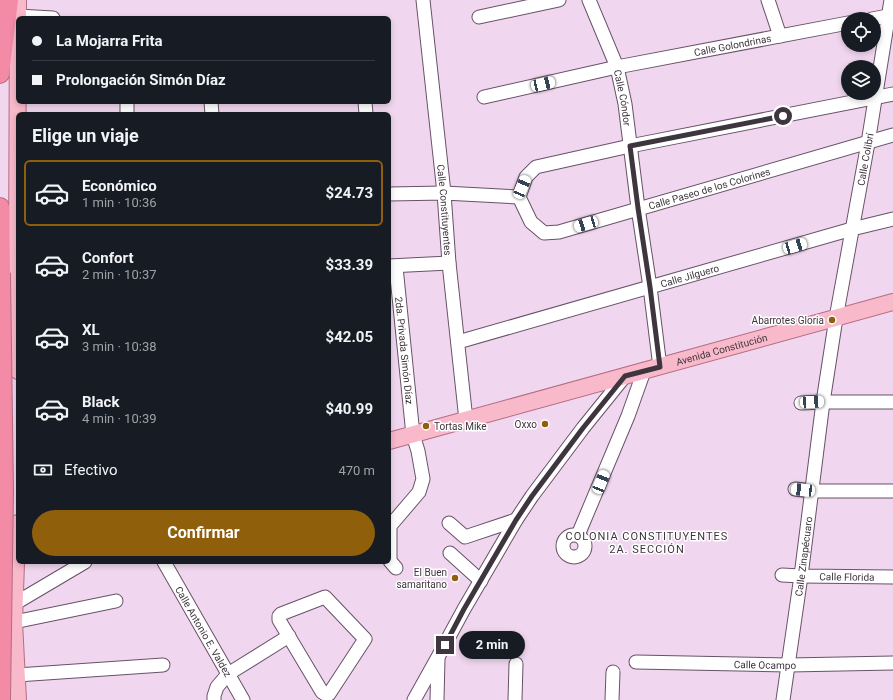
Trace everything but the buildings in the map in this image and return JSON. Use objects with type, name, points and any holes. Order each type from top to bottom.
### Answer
[{"type":"highway","points":[[0,74],[9,0]]},
{"type":"highway","points":[[0,207],[12,269],[4,491],[1,700]]},
{"type":"main road","points":[[18,0],[18,16]]},
{"type":"main road","points":[[16,211],[12,269],[16,337]]},
{"type":"main road","name":"Avenida Constitución","points":[[391,440],[893,302]]},
{"type":"main road","points":[[0,532],[9,527],[16,517]]},
{"type":"main road","points":[[0,537],[16,535]]},
{"type":"main road","points":[[0,548],[16,536]]},
{"type":"main road","points":[[16,564],[14,622],[18,700]]},
{"type":"main road","points":[[0,576],[6,581],[14,598]]},
{"type":"street","name":"Calle Constituyentes","points":[[423,0],[444,193],[449,263],[466,420]]},
{"type":"street","points":[[479,17],[559,0]]},
{"type":"street","name":"Calle Cóndor","points":[[589,0],[617,67],[625,104],[660,367]]},
{"type":"street","points":[[768,0],[780,36]]},
{"type":"street","name":"Calle Colibrí","points":[[881,67],[891,16],[891,0]]},
{"type":"street","points":[[881,18],[891,16]]},
{"type":"street","name":"Calle Golondrinas","points":[[484,97],[617,67],[841,24]]},
{"type":"street","points":[[881,97],[893,94]]},
{"type":"street","points":[[391,194],[444,193],[519,196],[526,178],[536,167],[630,146],[865,100]]},
{"type":"street","name":"Calle Colibrí","points":[[836,318],[875,100]]},
{"type":"street","name":"Calle Paseo de los Colorines","points":[[519,196],[531,222],[544,233],[559,232],[638,208],[893,136]]},
{"type":"street","name":"Calle Jilguero","points":[[458,342],[852,229],[893,219]]},
{"type":"street","points":[[392,267],[449,263]]},
{"type":"street","name":"2da. Privada Simón Díaz","points":[[391,525],[419,492],[424,479],[413,435],[392,267]]},
{"type":"street","name":"Calle Zinapécuaro","points":[[783,700],[801,576],[823,402],[836,318]]},
{"type":"street","points":[[578,535],[628,416],[644,371]]},
{"type":"street","points":[[414,700],[464,609],[516,520],[583,428],[625,376]]},
{"type":"street","points":[[801,403],[893,402]]},
{"type":"street","points":[[795,489],[812,491],[893,491]]},
{"type":"street","points":[[449,523],[465,537],[516,520]]},
{"type":"street","points":[[450,553],[481,581]]},
{"type":"street","name":"2da. Privada Simón Díaz","points":[[391,562],[396,568]]},
{"type":"street","points":[[14,598],[81,564]]},
{"type":"street","name":"Calle Antonio E. Valdez","points":[[165,564],[244,700]]},
{"type":"street","name":"Calle Florida","points":[[782,575],[893,577]]},
{"type":"street","points":[[325,597],[364,639],[328,694],[325,694],[322,692],[289,636],[279,620],[279,616],[325,597]]},
{"type":"street","points":[[14,622],[116,600]]},
{"type":"street","points":[[214,700],[217,687],[228,674],[289,636]]},
{"type":"street","points":[[437,700],[438,657]]},
{"type":"street","name":"Calle Ocampo","points":[[636,662],[789,665],[893,663]]},
{"type":"street","points":[[17,675],[164,664]]},
{"type":"street","points":[[515,700],[516,664]]},
{"type":"street","points":[[612,700],[613,672]]},
{"type":"place","name":"Abarrotes Gloria","points":[[832,320]]},
{"type":"place","name":"Oxxo","points":[[545,424]]},
{"type":"place","name":"Tortas Mike","points":[[426,426]]},
{"type":"place","name":"El Buen samaritano","points":[[455,578]]},
{"type":"district","name":"COLONIA CONSTITUYENTES 2A. SECCIÓN","points":[[647,542]]},
{"type":"route","points":[[445,645],[464,609],[516,520],[583,428],[625,376],[660,367],[630,146],[783,116]]}]
